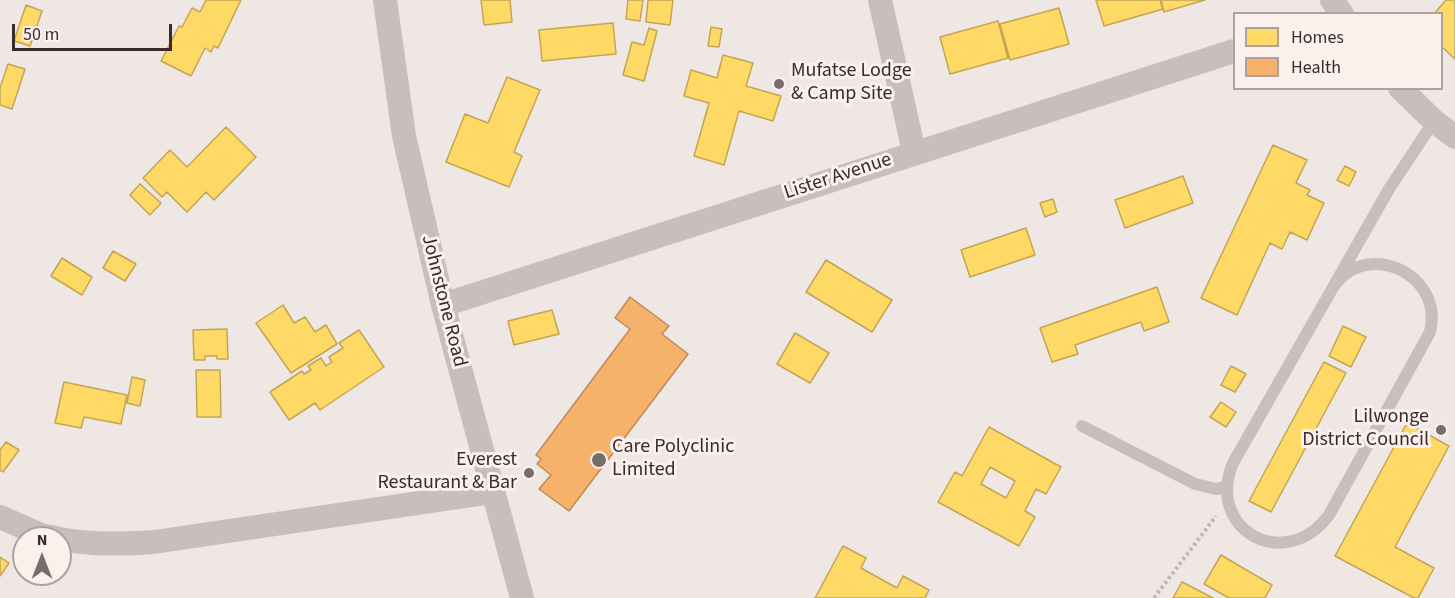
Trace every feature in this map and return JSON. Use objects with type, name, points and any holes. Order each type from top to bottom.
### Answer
[{"type":"street","name":"Johnstone Road","points":[[385,0],[404,136],[442,304],[522,598]]},
{"type":"street","points":[[880,0],[914,152]]},
{"type":"street","name":"Lister Avenue","points":[[442,304],[1233,51]]},
{"type":"street","points":[[1402,90],[1434,121],[1455,137]]},
{"type":"street","points":[[72,541],[115,545],[154,542],[493,492]]},
{"type":"street","points":[[0,517],[20,526]]},
{"type":"lane","points":[[1334,286],[1348,273],[1373,264],[1386,264],[1410,274],[1420,283],[1431,306],[1430,332],[1321,526],[1299,540],[1286,543],[1260,539],[1239,524],[1232,513],[1227,500],[1228,474],[1233,463],[1389,189],[1434,121]]},
{"type":"lane","points":[[1082,426],[1195,484],[1216,489],[1226,487]]},
{"type":"path","points":[[1154,598],[1227,500]]},
{"type":"building: Homes","points":[[206,0],[241,0],[218,48],[214,46],[211,52],[205,48],[191,76],[161,61],[179,26],[182,27],[192,8],[200,12]]},
{"type":"building: Homes","points":[[481,0],[510,0],[512,22],[484,25]]},
{"type":"building: Homes","points":[[628,0],[643,0],[640,21],[626,19]]},
{"type":"building: Homes","points":[[648,0],[673,0],[670,25],[646,22]]},
{"type":"building: Homes","points":[[1096,0],[1160,0],[1163,9],[1104,26]]},
{"type":"building: Homes","points":[[1161,0],[1205,0],[1164,12]]},
{"type":"building: Homes","points":[[1446,0],[1455,0],[1455,59],[1443,48],[1443,12],[1436,12]]},
{"type":"building: Homes","points":[[26,5],[42,11],[30,46],[14,41]]},
{"type":"building: Homes","points":[[1059,8],[1069,44],[1010,60],[1000,24]]},
{"type":"building: Homes","points":[[998,21],[1008,58],[950,74],[940,37]]},
{"type":"building: Homes","points":[[613,23],[616,54],[542,61],[539,30]]},
{"type":"building: Homes","points":[[711,27],[722,29],[719,47],[708,46]]},
{"type":"building: Homes","points":[[649,28],[657,31],[644,81],[623,75],[632,42],[644,45]]},
{"type":"building: Homes","points":[[723,55],[753,63],[746,86],[781,96],[773,121],[739,111],[724,165],[694,156],[709,103],[684,96],[691,70],[717,78]]},
{"type":"building: Homes","points":[[8,64],[25,69],[12,109],[0,105],[0,88]]},
{"type":"building: Homes","points":[[507,77],[540,90],[514,152],[522,156],[509,187],[446,162],[465,114],[488,123]]},
{"type":"building: Homes","points":[[226,127],[256,157],[214,200],[206,192],[187,212],[167,192],[162,197],[143,178],[170,150],[187,167]]},
{"type":"building: Homes","points":[[1273,145],[1307,160],[1296,183],[1310,190],[1307,195],[1324,203],[1307,240],[1290,232],[1282,249],[1270,243],[1237,315],[1201,298]]},
{"type":"building: Homes","points":[[1345,166],[1356,172],[1349,186],[1337,180]]},
{"type":"building: Homes","points":[[1183,176],[1193,203],[1125,228],[1115,200]]},
{"type":"building: Homes","points":[[140,184],[161,203],[150,215],[130,195]]},
{"type":"building: Homes","points":[[1053,199],[1057,212],[1045,217],[1040,203]]},
{"type":"building: Homes","points":[[1026,228],[1035,255],[970,277],[961,250]]},
{"type":"building: Homes","points":[[113,251],[136,264],[125,281],[103,268]]},
{"type":"building: Homes","points":[[62,258],[92,277],[82,295],[51,276]]},
{"type":"building: Homes","points":[[826,260],[892,300],[872,332],[806,292]]},
{"type":"building: Homes","points":[[1157,287],[1169,322],[1144,331],[1141,322],[1075,345],[1078,354],[1052,362],[1040,328]]},
{"type":"building: Homes","points":[[283,305],[294,323],[305,317],[315,332],[326,325],[337,344],[291,373],[256,323]]},
{"type":"building: Homes","points":[[552,310],[559,334],[514,345],[508,321]]},
{"type":"building: Homes","points":[[1343,326],[1366,337],[1351,367],[1329,356]]},
{"type":"building: Homes","points":[[227,329],[228,359],[205,356],[205,360],[194,360],[193,330]]},
{"type":"building: Homes","points":[[359,330],[384,367],[320,410],[315,403],[289,420],[270,392],[302,371],[304,374],[311,370],[308,366],[321,358],[326,366],[332,362],[329,357],[343,348],[339,343]]},
{"type":"building: Homes","points":[[795,333],[829,353],[810,383],[777,364]]},
{"type":"building: Homes","points":[[1324,362],[1346,373],[1271,512],[1249,501]]},
{"type":"building: Homes","points":[[1231,366],[1246,374],[1235,392],[1221,385]]},
{"type":"building: Homes","points":[[196,370],[220,370],[221,417],[197,417]]},
{"type":"building: Homes","points":[[132,377],[145,380],[140,406],[127,403]]},
{"type":"building: Homes","points":[[64,382],[127,395],[121,424],[84,417],[81,428],[55,423]]},
{"type":"building: Homes","points":[[1221,402],[1236,412],[1226,427],[1210,417]]},
{"type":"building: Homes","points":[[1407,423],[1449,446],[1395,547],[1434,568],[1418,598],[1414,598],[1335,556]]},
{"type":"building: Homes","points":[[989,427],[1061,467],[1046,494],[1036,489],[1025,511],[1035,517],[1019,546],[938,502],[955,472],[962,476]],"holes":[[[990,467],[1015,481],[1006,498],[981,484]]]},
{"type":"building: Homes","points":[[6,442],[19,450],[3,472],[0,470],[0,450]]},
{"type":"building: Homes","points":[[843,546],[866,558],[861,568],[897,588],[903,576],[929,590],[925,598],[815,598]]},
{"type":"building: Homes","points":[[1221,555],[1272,585],[1265,598],[1229,598],[1204,584]]},
{"type":"building: Homes","points":[[0,557],[9,563],[0,576]]},
{"type":"building: Homes","points":[[1182,582],[1213,598],[1173,598]]},
{"type":"building: Health","points":[[630,297],[669,326],[662,334],[688,354],[569,511],[539,489],[551,475],[537,464],[541,459],[536,455],[630,329],[615,318]]},
{"type":"place","name":"Mufatse Lodge & Camp Site","points":[[779,84]]},
{"type":"place","name":"Lilwonge District Council","points":[[1441,430]]},
{"type":"place","name":"Care Polyclinic Limited","points":[[599,460]]},
{"type":"place","name":"Everest Restaurant & Bar","points":[[529,473]]}]
